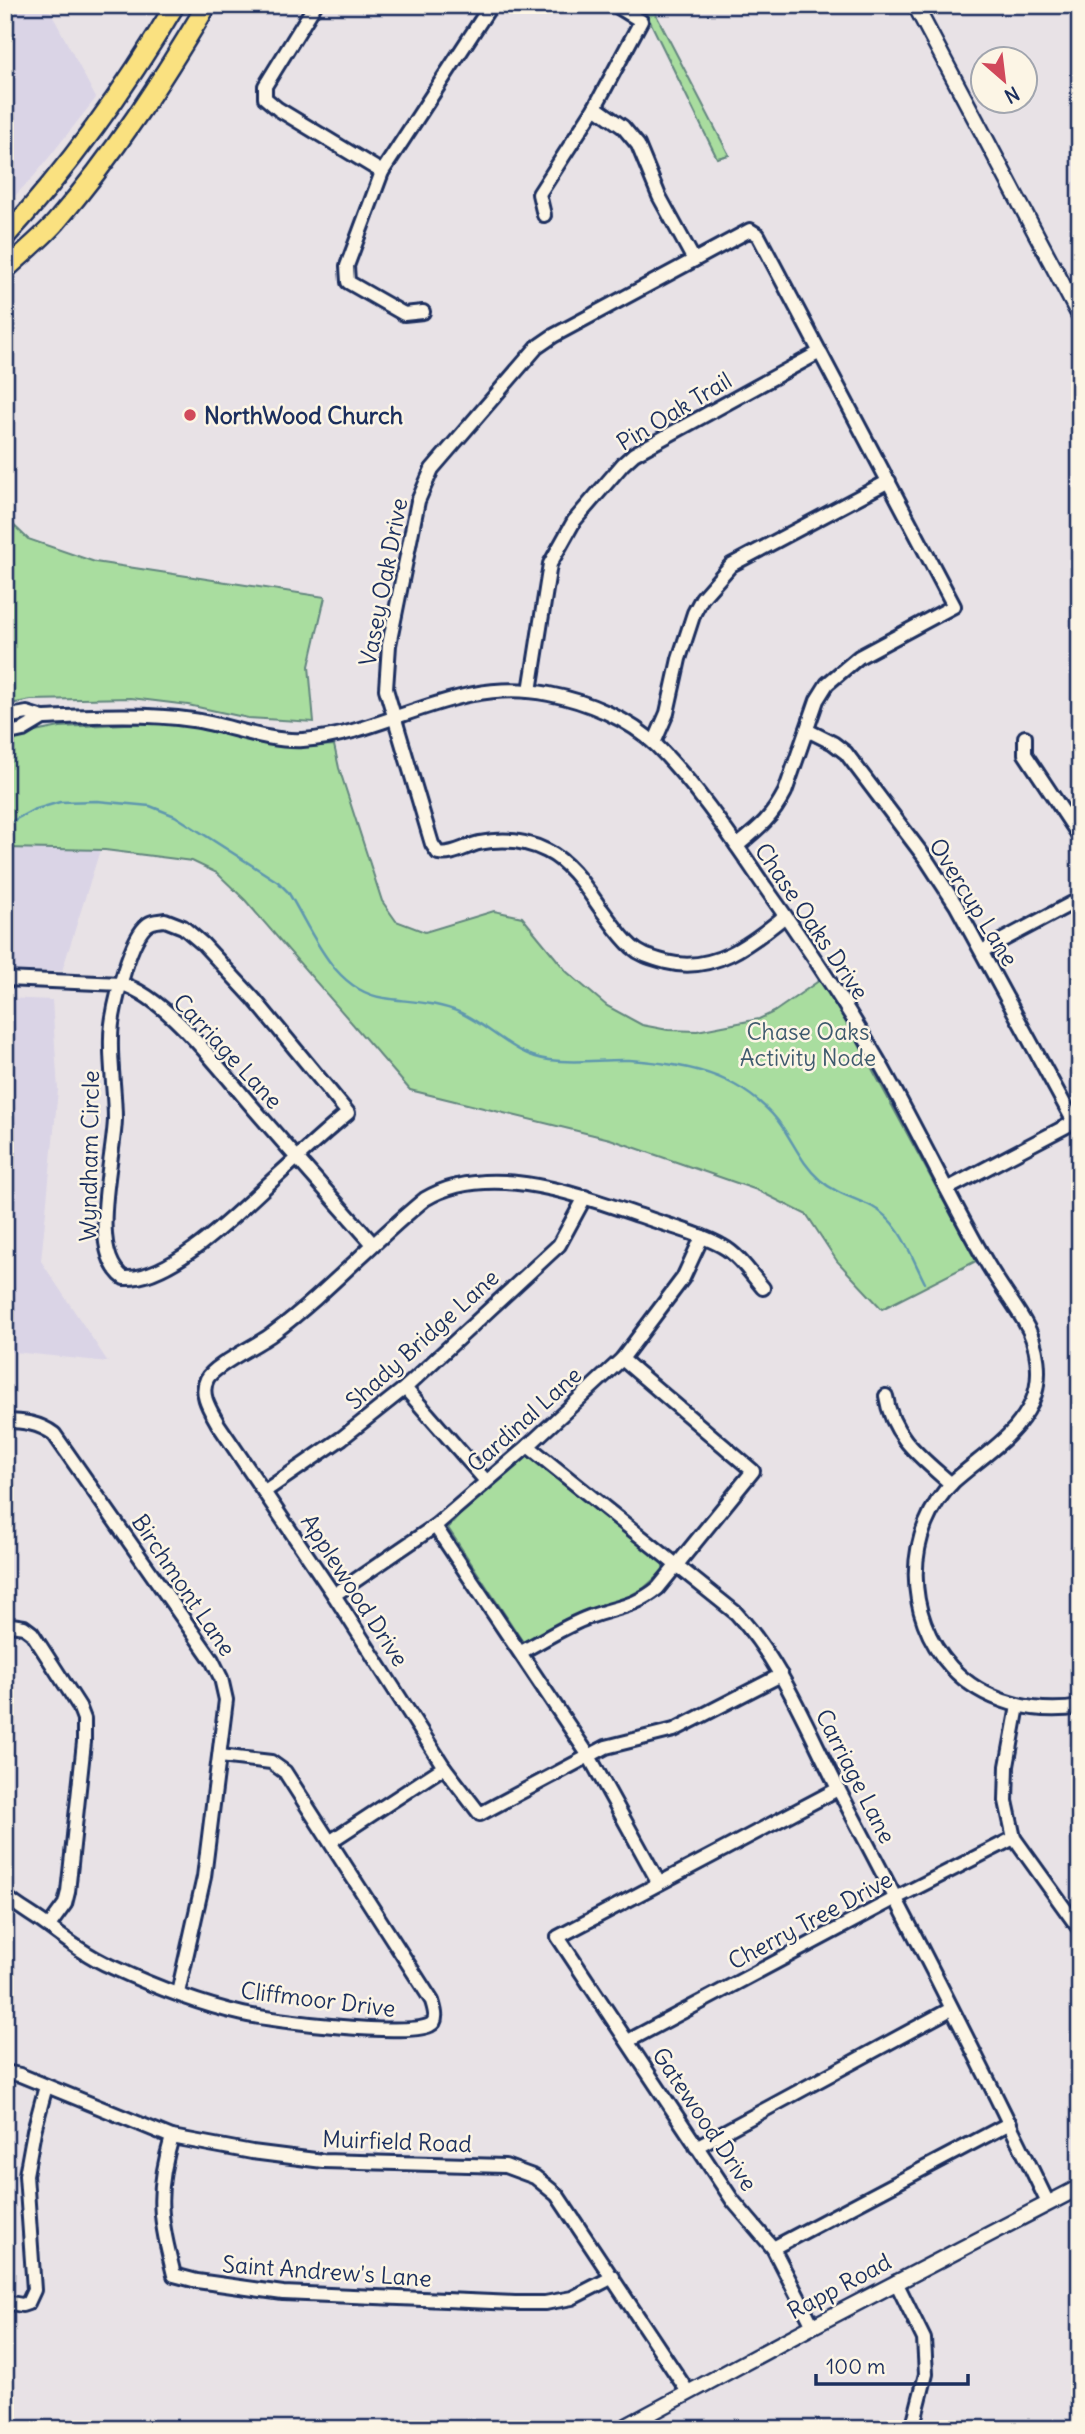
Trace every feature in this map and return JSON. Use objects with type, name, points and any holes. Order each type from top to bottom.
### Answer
[{"type":"main road","points":[[5,237],[31,209],[110,109],[175,5]]},
{"type":"main road","points":[[5,270],[55,223],[115,145],[163,79],[207,5]]},
{"type":"main road","points":[[94,129],[115,145]]},
{"type":"street","points":[[315,5],[265,86],[265,98],[278,109],[382,172]]},
{"type":"street","points":[[423,312],[404,314],[348,282],[346,267],[382,172],[491,5]]},
{"type":"street","points":[[544,215],[539,194],[595,107],[641,21],[615,5]]},
{"type":"street","points":[[915,5],[1080,317]]},
{"type":"street","points":[[595,107],[623,127],[638,145],[659,196],[694,260]]},
{"type":"street","name":"Vasey Oak Drive","points":[[785,916],[725,958],[678,965],[646,957],[633,948],[576,876],[559,858],[548,852],[516,840],[480,843],[447,854],[438,853],[432,844],[386,689],[390,645],[418,501],[432,469],[537,347],[552,336],[750,230],[758,235],[820,352]]},
{"type":"street","points":[[737,846],[769,820],[778,806],[817,700],[827,684],[859,657],[954,606],[820,352]]},
{"type":"street","name":"Pin Oak Trail","points":[[530,691],[550,564],[574,521],[634,454],[820,352]]},
{"type":"street","points":[[654,743],[667,713],[679,659],[694,613],[702,598],[731,565],[889,481]]},
{"type":"street","name":"Chase Oaks Drive","points":[[5,717],[27,713],[43,718],[173,718],[197,720],[286,740],[336,736],[451,698],[484,692],[530,691],[569,698],[597,709],[623,721],[654,743],[677,767],[737,846],[834,989],[878,1061],[996,1280],[1028,1326],[1034,1342],[1038,1370],[1034,1398],[1018,1427],[951,1484],[932,1511],[923,1530],[916,1556],[916,1598],[926,1631],[937,1651],[955,1672],[979,1690],[1018,1706],[1056,1711],[1080,1707]]},
{"type":"street","name":"Chase Oaks Drive","points":[[5,734],[23,730],[43,718]]},
{"type":"street","name":"Overcup Lane","points":[[807,730],[833,743],[857,764],[926,859],[957,905],[1077,1120]]},
{"type":"street","points":[[1025,737],[1026,754],[1080,837]]},
{"type":"street","points":[[982,951],[1080,899]]},
{"type":"street","points":[[121,984],[138,935],[147,924],[164,920],[183,927],[203,944],[254,999],[348,1113],[297,1158]]},
{"type":"street","name":"Carriage Lane","points":[[5,979],[121,984],[142,992],[179,1025],[373,1244]]},
{"type":"street","name":"Wyndham Circle","points":[[121,984],[111,1037],[115,1118],[104,1212],[108,1256],[116,1272],[124,1278],[135,1278],[177,1259],[206,1241],[297,1158]]},
{"type":"street","points":[[947,1189],[1077,1120]]},
{"type":"street","points":[[373,1244],[431,1195],[477,1182],[515,1183],[585,1197],[702,1237],[725,1247],[763,1288]]},
{"type":"street","name":"Shady Bridge Lane","points":[[265,1491],[342,1438],[405,1388],[559,1245],[585,1197]]},
{"type":"street","name":"Cardinal Lane","points":[[334,1595],[435,1526],[528,1446],[622,1359],[683,1278],[702,1237]]},
{"type":"street","name":"Applewood Drive","points":[[373,1244],[292,1319],[218,1368],[207,1379],[204,1394],[209,1409],[334,1595],[444,1767],[480,1814],[589,1756]]},
{"type":"street","points":[[522,1652],[578,1622],[644,1600],[658,1588],[753,1471],[622,1359]]},
{"type":"street","points":[[405,1388],[486,1481]]},
{"type":"street","points":[[886,1396],[889,1416],[911,1448],[951,1484]]},
{"type":"street","name":"Birchmont Lane","points":[[5,1421],[32,1423],[54,1434],[212,1660],[221,1678],[226,1700],[204,1877],[178,1993]]},
{"type":"street","name":"Carriage Lane","points":[[528,1446],[736,1613],[756,1635],[780,1675],[896,1898],[1048,2203]]},
{"type":"street","points":[[435,1526],[522,1652],[589,1756],[659,1884],[838,1789]]},
{"type":"street","points":[[5,1624],[24,1627],[32,1633],[79,1706],[84,1719],[84,1742],[68,1892],[65,1904],[48,1926]]},
{"type":"street","points":[[589,1756],[606,1748],[674,1730],[780,1675]]},
{"type":"street","points":[[1018,1706],[1007,1766],[1006,1789],[1014,1838],[1080,1930]]},
{"type":"street","points":[[220,1756],[271,1762],[278,1766],[285,1772],[331,1841],[444,1767]]},
{"type":"street","name":"Cherry Tree Drive","points":[[628,2041],[1014,1838]]},
{"type":"street","name":"Cliffmoor Drive","points":[[5,1896],[72,1945],[111,1967],[243,2014],[388,2030],[408,2030],[430,2025],[434,2021],[435,2012],[432,2001],[331,1841]]},
{"type":"street","name":"Gatewood Drive","points":[[659,1884],[558,1937],[733,2201],[774,2248],[813,2326]]},
{"type":"street","points":[[696,2147],[951,2009]]},
{"type":"street","name":"Muirfield Road","points":[[5,2072],[46,2085],[172,2137],[251,2152],[323,2161],[505,2166],[535,2177],[557,2195],[688,2392]]},
{"type":"street","points":[[5,2302],[22,2305],[27,2303],[34,2290],[26,2175],[46,2085]]},
{"type":"street","points":[[774,2248],[1010,2123]]},
{"type":"street","name":"Saint Andrew's Lane","points":[[172,2137],[163,2168],[160,2204],[162,2227],[174,2275],[197,2281],[283,2293],[515,2303],[545,2303],[572,2298],[613,2277]]},
{"type":"street","name":"Rapp Road","points":[[621,2429],[1080,2187]]},
{"type":"street","points":[[896,2282],[920,2327],[925,2350],[926,2374],[912,2429]]},
{"type":"shaded area","points":[[5,5],[47,5],[96,98],[35,175],[5,206]]},
{"type":"shaded area","points":[[5,848],[100,850],[62,971],[5,972]]},
{"type":"shaded area","points":[[5,998],[52,1000],[58,1090],[41,1261],[108,1362],[5,1351]]},
{"type":"green space","points":[[642,5],[651,5],[729,155],[717,158]]},
{"type":"green space","points":[[5,517],[28,539],[95,562],[325,597],[309,666],[314,722],[248,718],[188,705],[131,698],[31,700],[5,705]]},
{"type":"green space","name":"Chase Oaks Activity Node","points":[[169,722],[274,745],[334,745],[382,901],[396,921],[425,932],[494,911],[522,917],[567,972],[607,1006],[642,1025],[668,1030],[697,1031],[759,1019],[774,1012],[823,978],[976,1261],[882,1309],[837,1261],[807,1215],[757,1190],[610,1139],[410,1090],[245,900],[217,873],[192,861],[105,850],[5,848],[5,738],[60,727]]},
{"type":"green space","points":[[526,1455],[663,1563],[663,1571],[644,1588],[624,1599],[588,1611],[523,1642],[448,1528],[466,1508]]},
{"type":"waterway","points":[[5,825],[33,810],[60,802],[97,801],[150,806],[175,816],[278,882],[288,892],[325,956],[350,983],[366,993],[452,1009],[525,1053],[549,1060],[653,1062],[692,1069],[727,1081],[751,1095],[772,1114],[804,1162],[820,1180],[838,1192],[871,1206],[890,1221],[904,1240],[925,1283]]},
{"type":"place","name":"NorthWood Church","points":[[190,415]]}]
